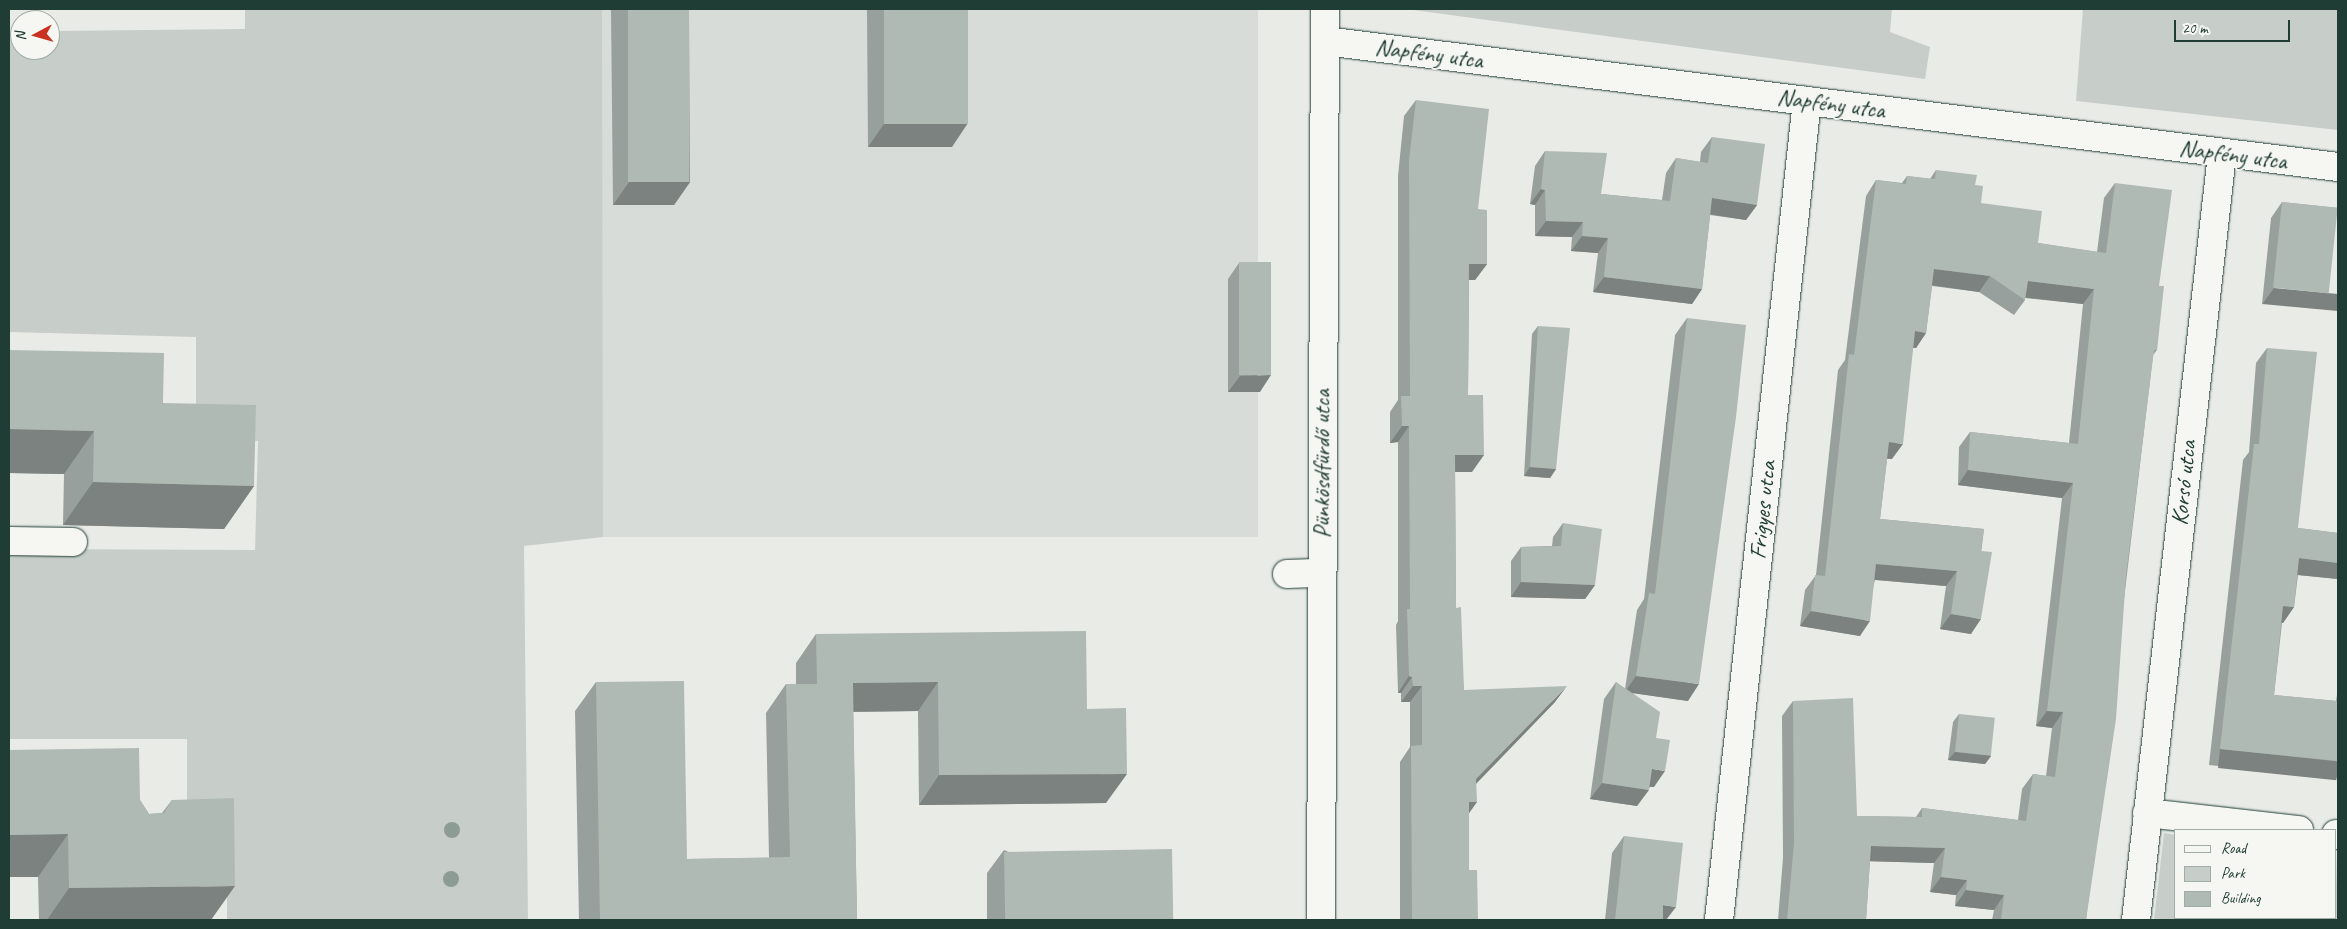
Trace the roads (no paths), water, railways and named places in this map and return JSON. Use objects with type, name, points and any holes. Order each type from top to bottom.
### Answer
[{"type":"street","name":"Pünkösdfürdő utca","points":[[1321,920],[1325,9]]},
{"type":"street","name":"Napfény utca","points":[[1325,41],[2338,167]]},
{"type":"street","name":"Frigyes utca","points":[[1719,920],[1807,101]]},
{"type":"street","name":"Korsó utca","points":[[2136,920],[2222,154]]},
{"type":"street","points":[[9,541],[73,542]]},
{"type":"street","points":[[1287,574],[1322,573]]},
{"type":"street","points":[[2147,813],[2290,829]]}]
